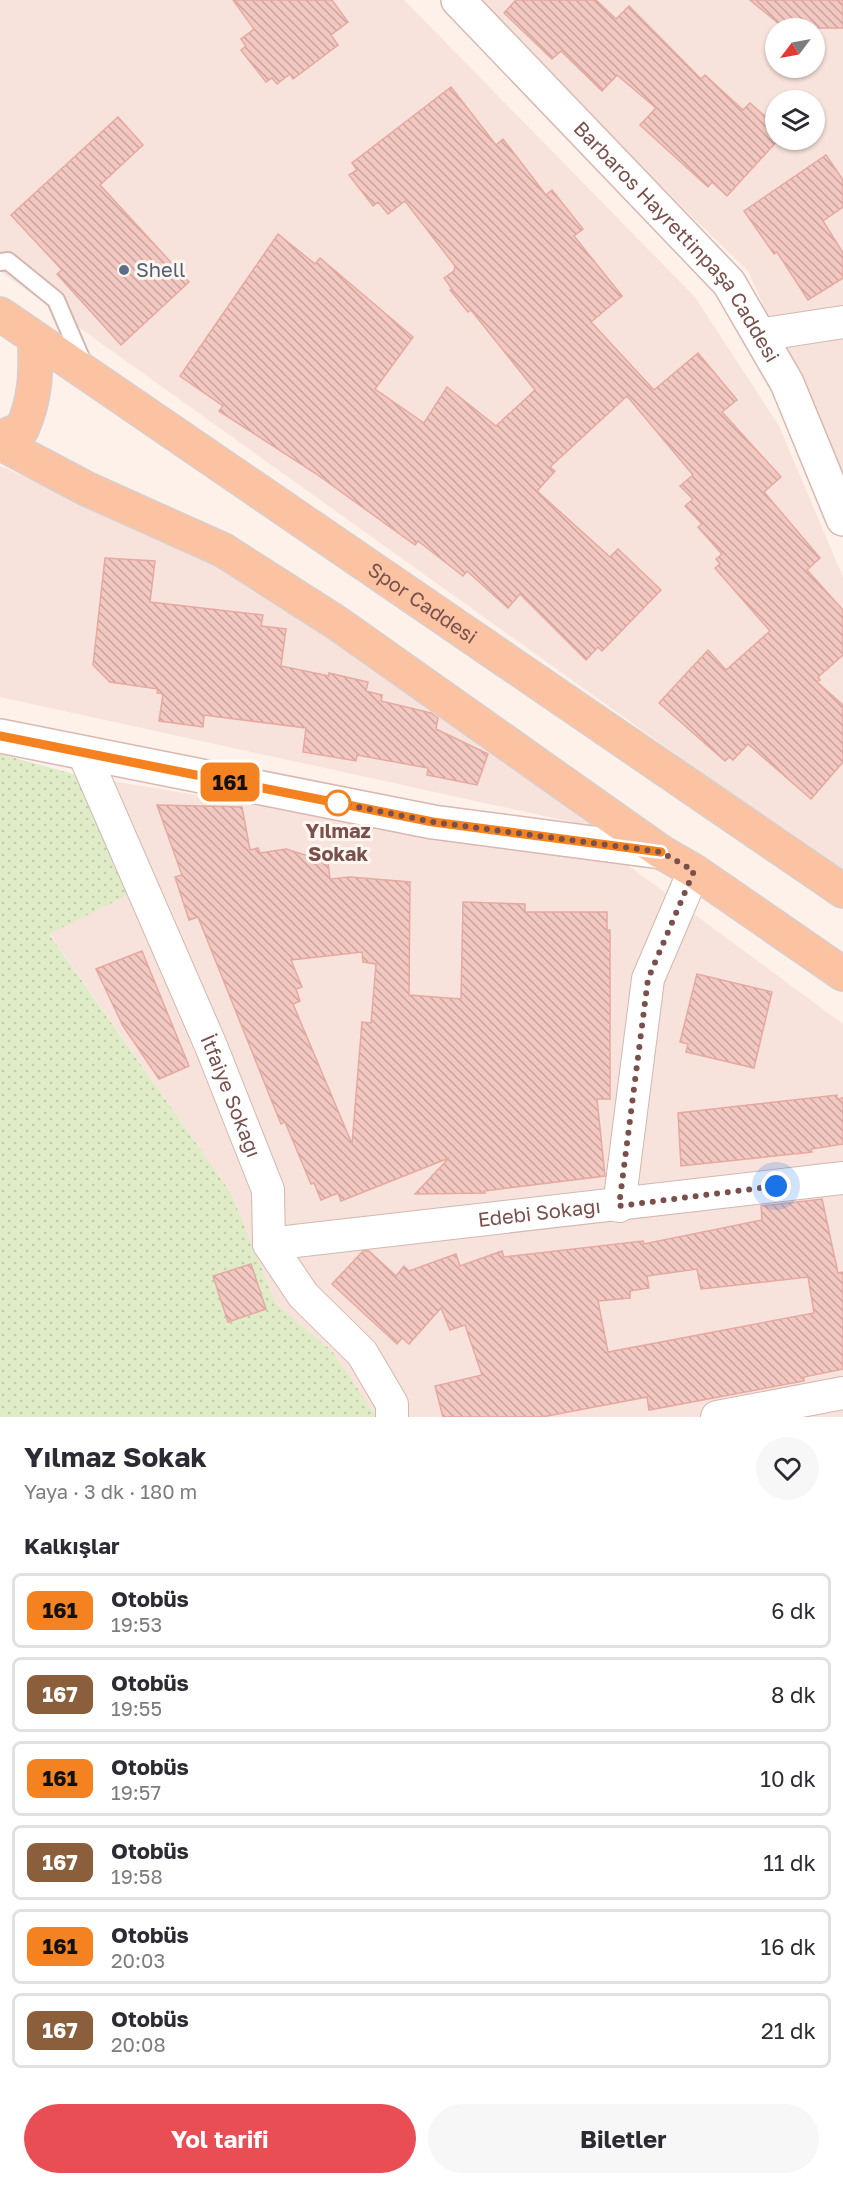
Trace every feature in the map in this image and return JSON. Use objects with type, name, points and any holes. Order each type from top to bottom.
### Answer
[{"type":"main road","name":"Spor Caddesi","points":[[0,314],[843,891]]},
{"type":"main road","points":[[0,438],[22,429],[32,408],[36,382],[35,339]]},
{"type":"main road","points":[[0,442],[87,489],[223,550],[337,623],[661,852],[694,871],[843,974]]},
{"type":"street","name":"Barbaros Hayrettinpaşa Caddesi","points":[[458,0],[729,283],[788,383],[843,519]]},
{"type":"street","points":[[759,335],[843,322]]},
{"type":"street","points":[[0,736],[433,822],[661,852]]},
{"type":"street","name":"İtfaiye Sokağı","points":[[84,754],[211,1046],[268,1190],[269,1244]]},
{"type":"street","points":[[619,1206],[648,979],[694,871]]},
{"type":"street","name":"Edebi Sokağı","points":[[269,1244],[619,1206],[843,1178]]},
{"type":"street","points":[[269,1244],[303,1295],[362,1353],[392,1404],[392,1417]]},
{"type":"street","points":[[717,1417],[843,1393]]},
{"type":"lane","points":[[0,262],[8,261],[56,300],[88,375]]},
{"type":"shaded area","points":[[0,0],[404,0],[695,297],[779,426],[843,577],[843,874],[0,271]]},
{"type":"shaded area","points":[[469,0],[843,0],[843,485],[748,271]]},
{"type":"shaded area","points":[[0,466],[228,564],[618,832],[0,697]]},
{"type":"shaded area","points":[[81,776],[629,866],[843,1024],[843,1417],[377,1417],[332,1351],[276,1304],[231,1193],[49,933],[134,892]]},
{"type":"green space","points":[[0,754],[81,776],[134,892],[49,934],[231,1193],[276,1304],[332,1351],[377,1417],[0,1417]]},
{"type":"building","points":[[233,0],[332,0],[348,22],[331,35],[338,45],[293,79],[290,74],[277,84],[272,78],[266,82],[241,50],[246,46],[241,39],[254,29]]},
{"type":"building","points":[[516,0],[596,0],[616,19],[629,6],[701,79],[705,75],[743,110],[750,103],[765,116],[765,150],[769,150],[727,196],[712,182],[708,187],[640,125],[656,108],[617,75],[602,91],[561,51],[552,59],[504,13]]},
{"type":"building","points":[[750,0],[843,0],[843,28],[825,28],[825,18],[772,18]]},
{"type":"building","points":[[451,87],[496,145],[503,139],[546,195],[552,190],[583,229],[574,236],[622,296],[591,322],[654,390],[698,353],[737,400],[722,412],[781,477],[764,492],[820,558],[807,570],[843,610],[843,655],[818,677],[820,680],[817,682],[843,705],[843,762],[811,799],[748,744],[733,760],[729,757],[725,761],[659,703],[708,650],[726,670],[770,631],[715,568],[720,564],[716,559],[722,554],[698,527],[702,524],[685,506],[693,499],[680,486],[693,475],[627,396],[550,467],[555,471],[537,491],[610,557],[618,549],[661,590],[602,651],[598,647],[586,660],[520,594],[508,608],[467,571],[463,576],[418,541],[415,545],[315,473],[219,411],[223,406],[180,376],[278,234],[315,264],[320,258],[413,337],[375,389],[424,423],[447,387],[496,426],[535,390],[471,310],[468,312],[450,290],[452,289],[444,278],[454,271],[455,266],[405,201],[388,214],[378,202],[373,206],[349,175],[357,170],[352,163]]},
{"type":"building","points":[[118,117],[143,145],[100,185],[189,282],[121,345],[57,274],[62,270],[11,215]]},
{"type":"building","points":[[826,155],[843,180],[843,207],[823,221],[843,253],[843,278],[808,300],[777,252],[774,254],[744,211]]},
{"type":"building","points":[[105,558],[155,561],[150,602],[263,615],[261,626],[286,629],[281,666],[368,682],[366,691],[382,695],[381,701],[431,713],[438,718],[436,729],[488,754],[477,785],[427,775],[428,768],[357,755],[356,761],[303,752],[306,728],[204,715],[203,727],[159,721],[163,694],[157,693],[158,689],[110,682],[93,665]]},
{"type":"building","points":[[157,805],[242,807],[250,850],[258,848],[260,853],[286,849],[328,862],[330,879],[350,877],[410,882],[409,995],[461,999],[463,902],[525,904],[525,912],[607,912],[607,930],[610,930],[610,1099],[597,1099],[605,1176],[484,1191],[485,1193],[415,1194],[449,1158],[341,1201],[338,1193],[321,1200],[314,1183],[311,1184],[285,1122],[281,1124],[198,917],[189,920],[175,877],[182,875]],"holes":[[[362,952],[363,962],[376,964],[371,1023],[362,1022],[352,1144],[293,1004],[300,1001],[296,989],[302,987],[291,960]]]},
{"type":"building","points":[[142,951],[189,1066],[159,1079],[123,1026],[96,969]]},
{"type":"building","points":[[697,974],[772,992],[754,1068],[686,1052],[688,1044],[680,1042]]},
{"type":"building","points":[[837,1095],[837,1099],[843,1098],[843,1144],[811,1149],[812,1152],[681,1166],[678,1113]]},
{"type":"building","points":[[822,1199],[838,1273],[843,1272],[843,1369],[804,1377],[804,1381],[649,1410],[647,1397],[542,1417],[443,1417],[435,1386],[482,1375],[465,1325],[450,1330],[441,1308],[409,1344],[402,1338],[397,1344],[332,1284],[363,1251],[369,1251],[396,1276],[404,1266],[409,1271],[456,1254],[460,1266],[502,1251],[504,1257],[643,1241],[644,1244],[762,1220],[761,1206]],"holes":[[[697,1269],[701,1289],[808,1277],[814,1313],[608,1352],[598,1301],[630,1298],[630,1291],[649,1288],[647,1276]]]},
{"type":"building","points":[[251,1264],[266,1309],[228,1322],[213,1276]]},
{"type":"bus line","name":"161","points":[[0,736],[433,822],[661,852]]},
{"type":"place","name":"Shell","points":[[124,270]]},
{"type":"place","name":"Yılmaz Sokak","points":[[338,803]]},
{"type":"route","points":[[338,803],[433,822],[661,852],[694,871],[648,979],[619,1206],[776,1186]]}]
